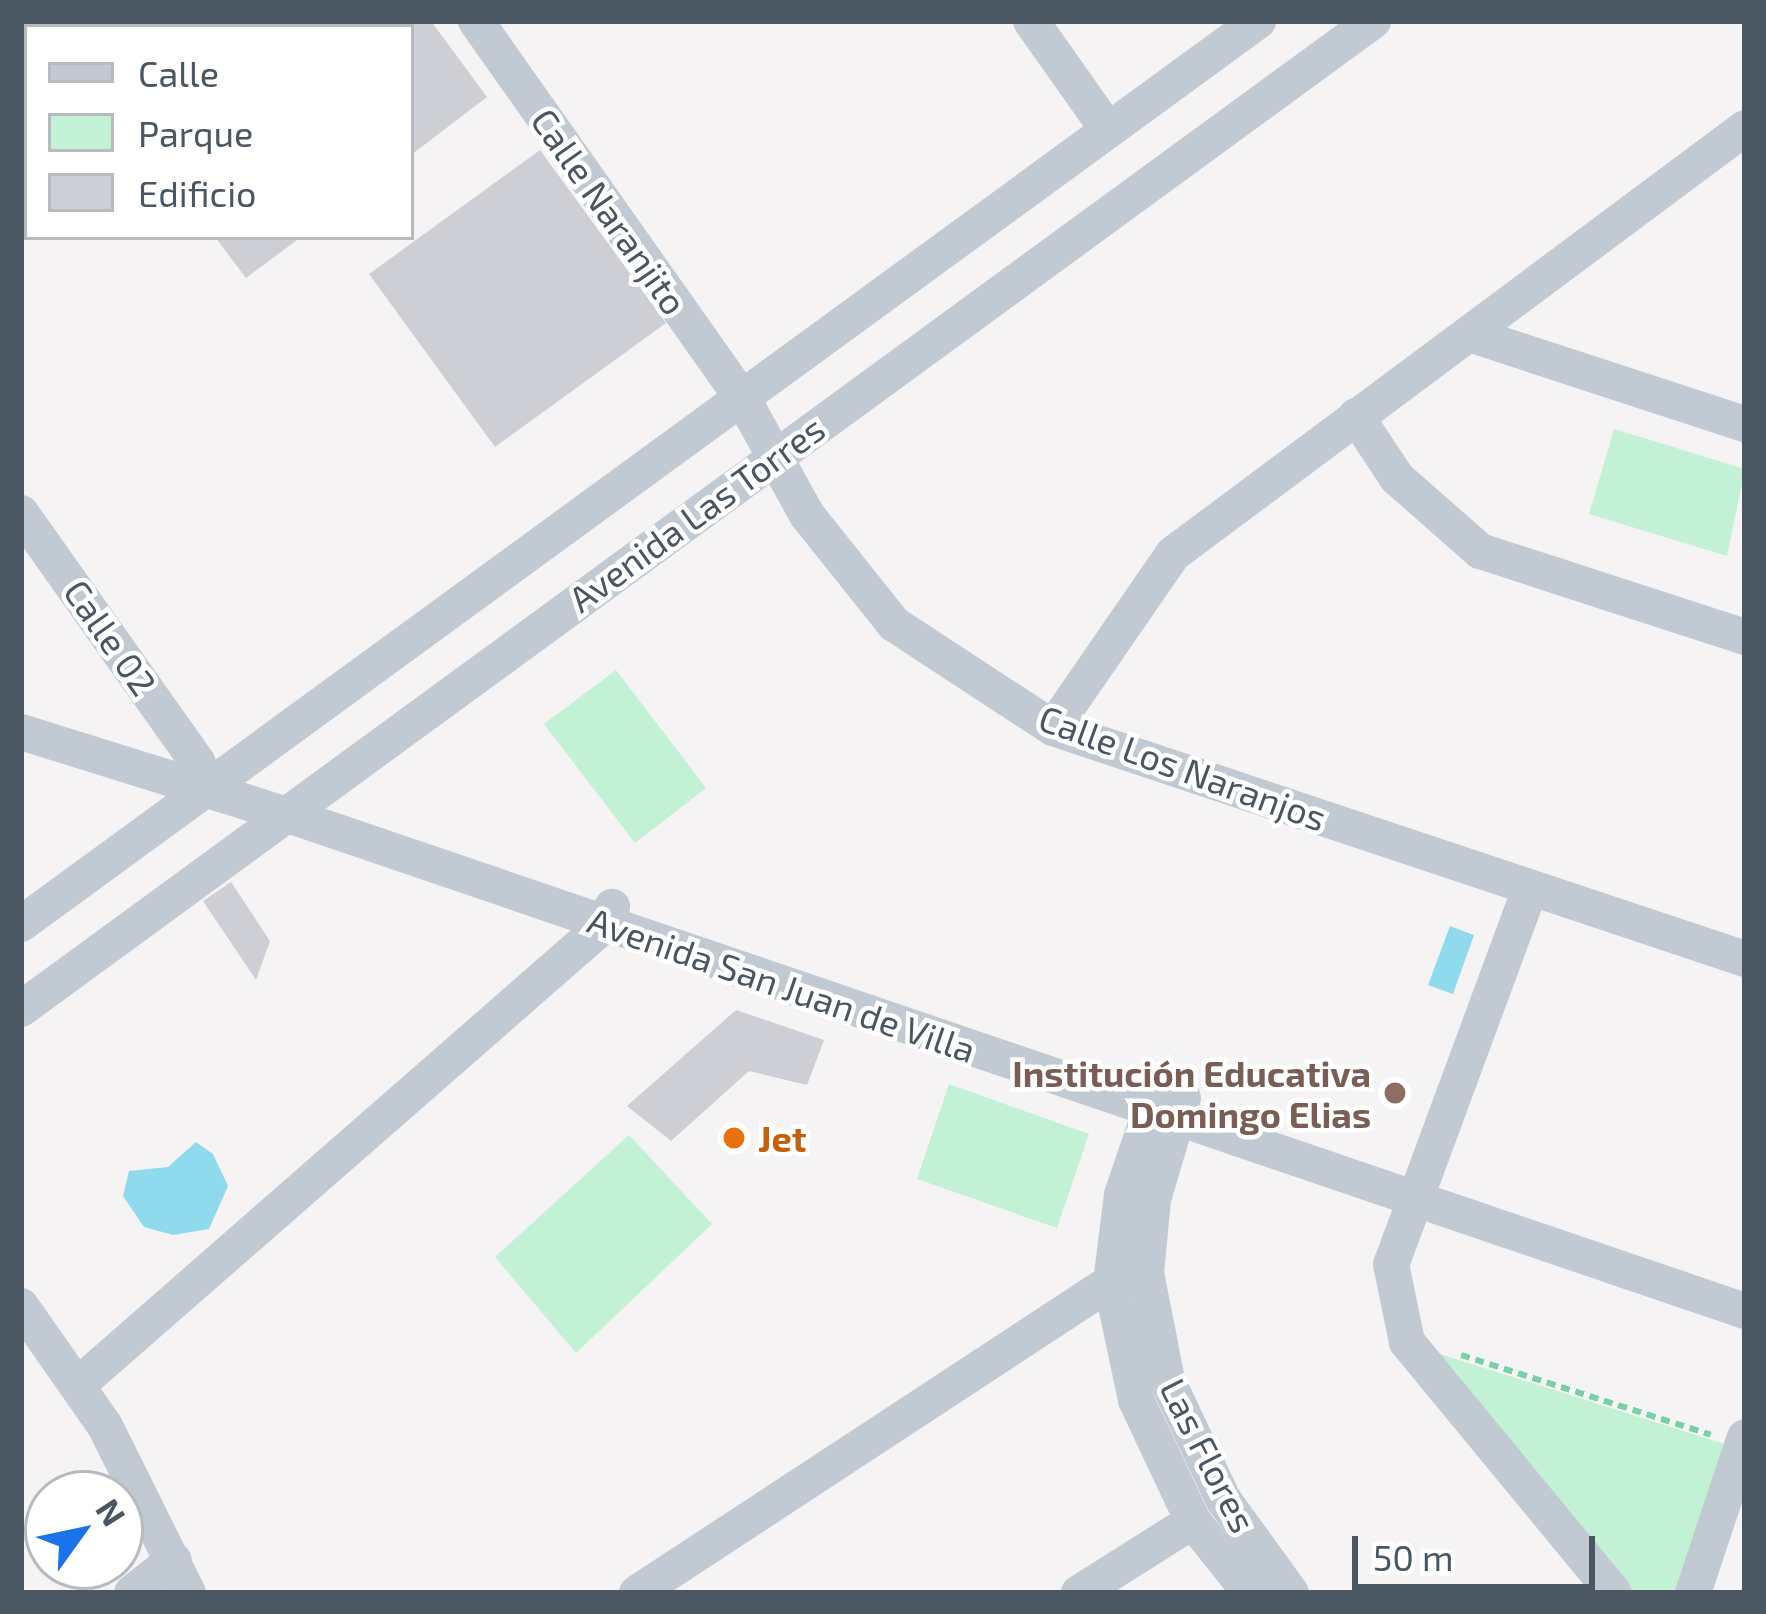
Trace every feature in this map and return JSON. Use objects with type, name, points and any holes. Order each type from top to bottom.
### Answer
[{"type":"street","name":"Calle Naranjito","points":[[476,21],[744,400]]},
{"type":"street","points":[[1031,21],[1108,130]]},
{"type":"street","name":"Avenida Las Torres","points":[[21,924],[210,775],[744,400],[1258,21]]},
{"type":"street","name":"Avenida Las Torres","points":[[21,1009],[1373,21]]},
{"type":"street","points":[[1053,728],[1173,554],[1745,128]]},
{"type":"street","points":[[1472,335],[1745,424]]},
{"type":"street","name":"Calle Los Naranjos","points":[[744,400],[807,515],[894,625],[1053,728],[1745,959]]},
{"type":"street","points":[[1356,416],[1397,478],[1480,551],[1745,637]]},
{"type":"street","name":"Calle 02","points":[[21,513],[210,775]]},
{"type":"street","name":"Avenida San Juan de Villa","points":[[21,708],[296,807],[1420,1188],[1745,1311]]},
{"type":"street","name":"Avenida San Juan de Villa","points":[[21,732],[210,775]]},
{"type":"street","points":[[1530,889],[1391,1264],[1406,1337],[1614,1593]]},
{"type":"street","points":[[79,1384],[609,914]]},
{"type":"street","name":"Las Flores","points":[[1167,1101],[1122,1196],[1136,1400],[1193,1521],[1250,1593]]},
{"type":"street","name":"Avenida San Juan de Villa","points":[[1420,1188],[1745,1287]]},
{"type":"street","points":[[637,1593],[1129,1278]]},
{"type":"street","name":"Las Flores","points":[[1129,1278],[1167,1380],[1223,1499],[1291,1593]]},
{"type":"street","points":[[21,1306],[79,1384],[181,1576],[132,1593]]},
{"type":"street","points":[[1693,1593],[1744,1441]]},
{"type":"street","points":[[1079,1593],[1193,1521]]},
{"type":"path","points":[[1406,1337],[1744,1441]]},
{"type":"green space","points":[[1614,429],[1745,469],[1727,556],[1589,514]]},
{"type":"green space","points":[[616,670],[706,788],[635,843],[544,724]]},
{"type":"green space","points":[[949,1084],[1089,1134],[1057,1228],[917,1179]]},
{"type":"green space","points":[[629,1135],[712,1224],[576,1353],[495,1257]]},
{"type":"green space","points":[[1421,1348],[1734,1447],[1682,1593],[1624,1593]]},
{"type":"water","points":[[1450,926],[1474,935],[1453,994],[1428,985]]},
{"type":"water","points":[[196,1142],[213,1154],[228,1186],[209,1229],[173,1235],[144,1227],[123,1196],[129,1171],[168,1167]]},
{"type":"building","points":[[431,21],[487,97],[414,153],[414,24],[359,24]]},
{"type":"building","points":[[540,150],[666,323],[495,447],[369,274]]},
{"type":"building","points":[[217,240],[297,240],[246,278]]},
{"type":"building","points":[[231,882],[270,941],[256,980],[203,901]]},
{"type":"building","points":[[736,1010],[824,1040],[807,1085],[749,1071],[671,1141],[627,1106]]},
{"type":"place","name":"Institución Educativa Domingo Elias","points":[[1395,1093]]},
{"type":"place","name":"Jet","points":[[734,1138]]}]
